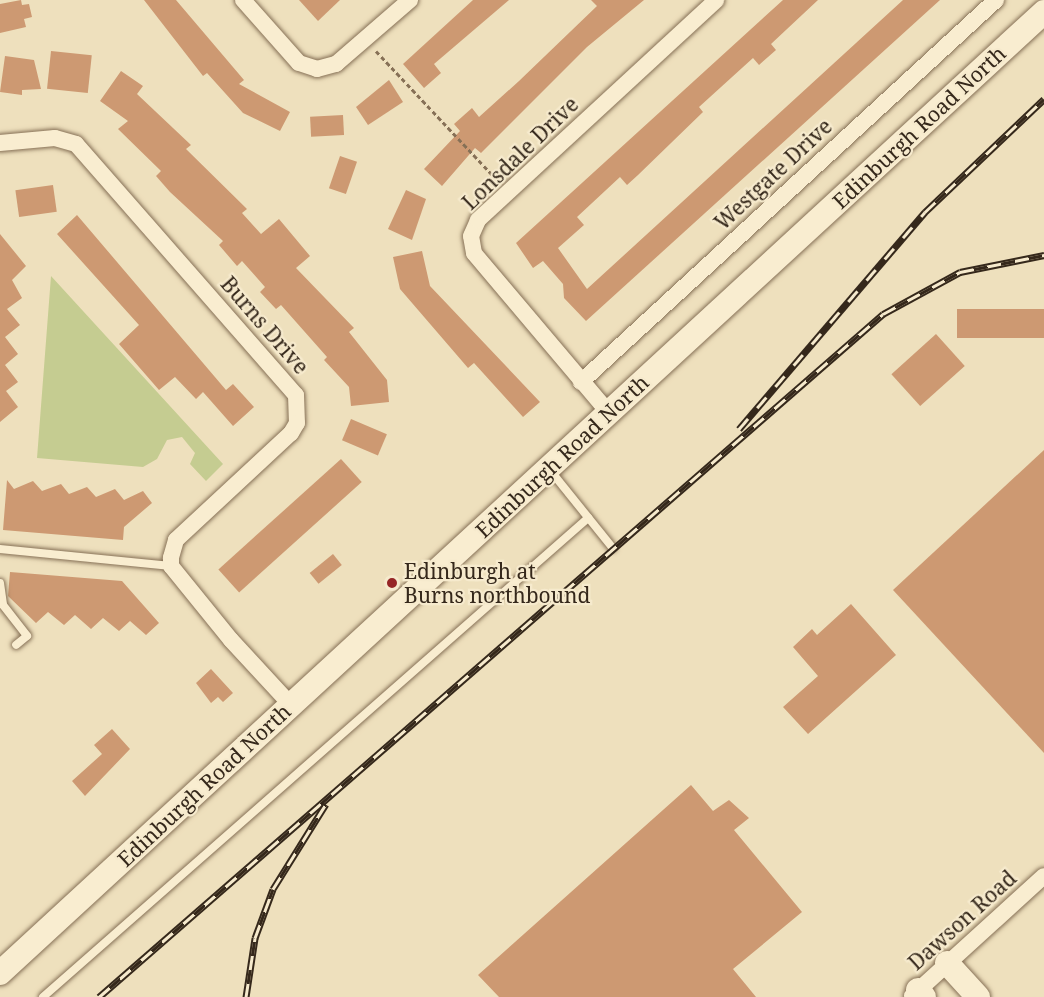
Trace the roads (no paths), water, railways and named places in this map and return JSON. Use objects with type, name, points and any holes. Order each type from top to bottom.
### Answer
[{"type":"main road","name":"Edinburgh Road North","points":[[0,973],[1044,12]]},
{"type":"main road","points":[[947,963],[978,997]]},
{"type":"street","points":[[243,0],[299,63],[317,69],[336,64],[410,0]]},
{"type":"street","name":"Lonsdale Drive","points":[[609,412],[580,381],[474,254],[471,236],[478,220],[716,0]]},
{"type":"street","name":"Westgate Drive","points":[[580,381],[996,0]]},
{"type":"street","name":"Burns Drive","points":[[0,143],[55,138],[76,144],[296,394],[297,423],[291,433],[176,540],[171,566]]},
{"type":"street","points":[[171,566],[291,705]]},
{"type":"street","name":"Dawson Road","points":[[918,995],[947,963],[1044,876]]},
{"type":"lane","points":[[548,469],[612,547]]},
{"type":"lane","points":[[43,997],[588,518]]},
{"type":"lane","points":[[0,549],[171,566]]},
{"type":"lane","points":[[0,583],[3,605],[27,636],[16,645]]},
{"type":"railway","points":[[739,429],[925,212],[1044,99]]},
{"type":"railway","points":[[99,997],[883,314],[960,272],[1044,255]]},
{"type":"railway","points":[[246,997],[255,938],[273,889],[326,804]]},
{"type":"place","name":"Edinburgh at Burns northbound","points":[[392,583]]}]
